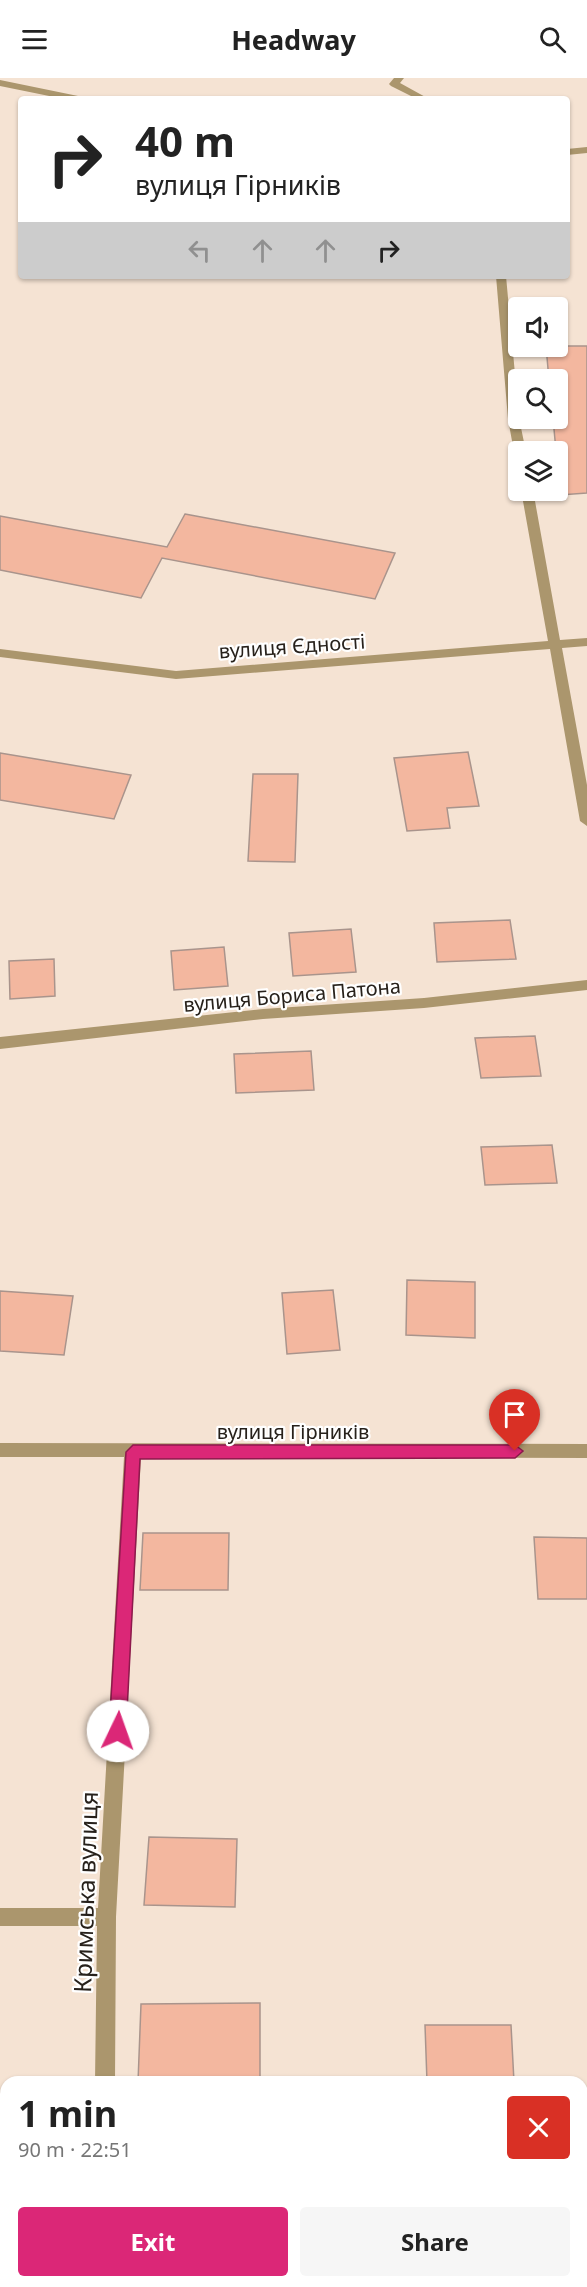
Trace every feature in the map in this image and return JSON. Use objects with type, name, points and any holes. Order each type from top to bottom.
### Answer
[{"type":"street","points":[[399,78],[394,84],[418,96]]},
{"type":"street","points":[[0,83],[63,96]]},
{"type":"street","points":[[570,152],[587,150]]},
{"type":"street","points":[[501,279],[518,441]]},
{"type":"street","points":[[529,501],[587,821]]},
{"type":"street","name":"вулиця Єдності","points":[[0,653],[176,675],[587,642]]},
{"type":"street","name":"вулиця Бориса Патона","points":[[0,1043],[263,1014],[424,1003],[587,985]]},
{"type":"street","name":"вулиця Гірників","points":[[0,1450],[587,1451]]},
{"type":"street","name":"Кримська вулиця","points":[[105,2076],[107,1917],[133,1452]]},
{"type":"street","points":[[0,1917],[107,1917]]},
{"type":"building","points":[[568,346],[587,346],[587,493],[568,494],[568,441],[555,441],[554,429],[568,429],[568,369],[548,369],[547,357],[568,357]]},
{"type":"building","points":[[185,514],[395,553],[375,599],[162,558],[141,598],[0,570],[0,516],[167,547]]},
{"type":"building","points":[[468,752],[479,806],[447,808],[450,828],[407,831],[394,758]]},
{"type":"building","points":[[0,753],[131,775],[114,819],[0,800]]},
{"type":"building","points":[[253,774],[298,774],[295,862],[248,861]]},
{"type":"building","points":[[510,920],[516,959],[437,962],[434,923]]},
{"type":"building","points":[[351,929],[356,972],[293,976],[289,933]]},
{"type":"building","points":[[224,947],[228,986],[174,990],[171,951]]},
{"type":"building","points":[[54,959],[55,996],[10,999],[9,961]]},
{"type":"building","points":[[535,1036],[541,1076],[481,1078],[475,1038]]},
{"type":"building","points":[[311,1051],[314,1090],[236,1093],[234,1054]]},
{"type":"building","points":[[552,1145],[557,1183],[485,1185],[481,1147]]},
{"type":"building","points":[[407,1280],[475,1282],[475,1338],[406,1335]]},
{"type":"building","points":[[333,1290],[340,1350],[287,1354],[282,1293]]},
{"type":"building","points":[[0,1291],[73,1296],[64,1355],[0,1351]]},
{"type":"building","points":[[143,1533],[229,1533],[228,1590],[140,1590]]},
{"type":"building","points":[[534,1537],[587,1538],[587,1599],[538,1599]]},
{"type":"building","points":[[149,1837],[237,1839],[235,1907],[144,1905]]},
{"type":"building","points":[[260,2003],[260,2076],[138,2076],[141,2004]]},
{"type":"building","points":[[425,2025],[511,2025],[514,2076],[427,2076]]},
{"type":"route","points":[[118,1731],[133,1452],[515,1451]]}]
